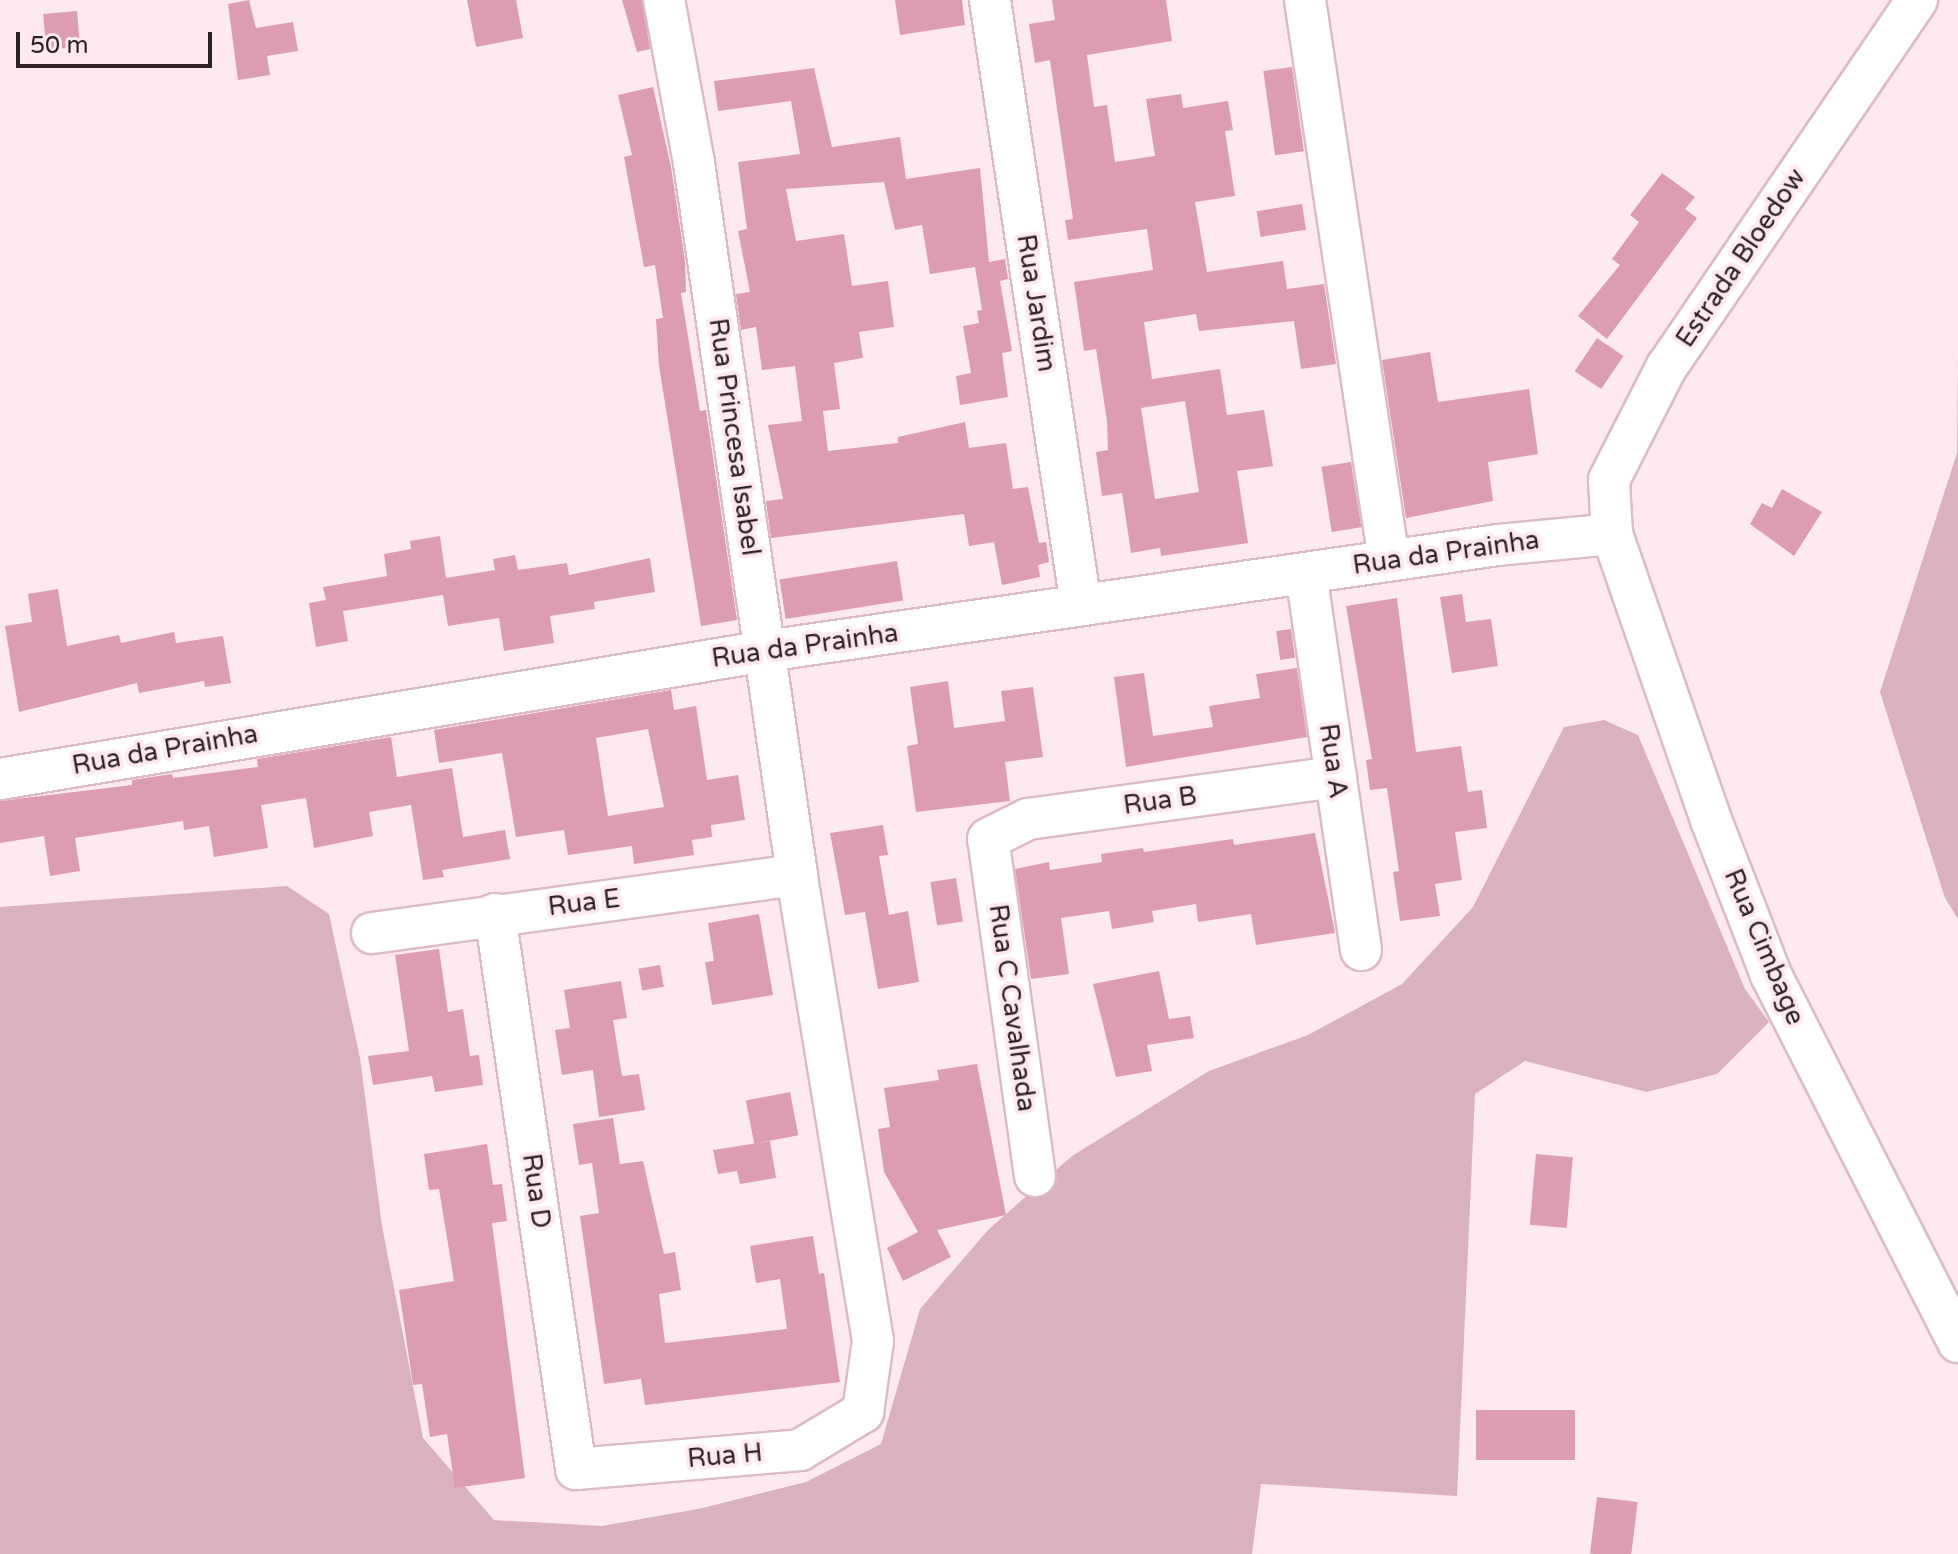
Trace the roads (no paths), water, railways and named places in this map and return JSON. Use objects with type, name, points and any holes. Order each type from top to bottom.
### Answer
[{"type":"street","name":"Rua Princesa Isabel","points":[[664,0],[694,163],[797,875]]},
{"type":"street","name":"Rua Jardim","points":[[990,0],[1081,605]]},
{"type":"street","points":[[1305,0],[1389,561]]},
{"type":"street","name":"Estrada Bloedow","points":[[1612,534],[1609,480],[1667,366],[1917,0]]},
{"type":"street","name":"Rua da Prainha","points":[[0,779],[766,651],[1389,561],[1612,534]]},
{"type":"street","name":"Rua Cimbage","points":[[1612,534],[1771,975],[1958,1342]]},
{"type":"street","name":"Rua A","points":[[1306,573],[1361,950]]},
{"type":"street","name":"Rua B","points":[[988,839],[1028,819],[1336,777]]},
{"type":"street","name":"Rua C Cavalhada","points":[[988,839],[1035,1176]]},
{"type":"street","name":"Rua E","points":[[372,933],[797,875]]},
{"type":"street","name":"Rua H","points":[[576,1469],[800,1450],[863,1412],[873,1341],[797,875]]},
{"type":"street","name":"Rua D","points":[[495,914],[576,1469]]}]
